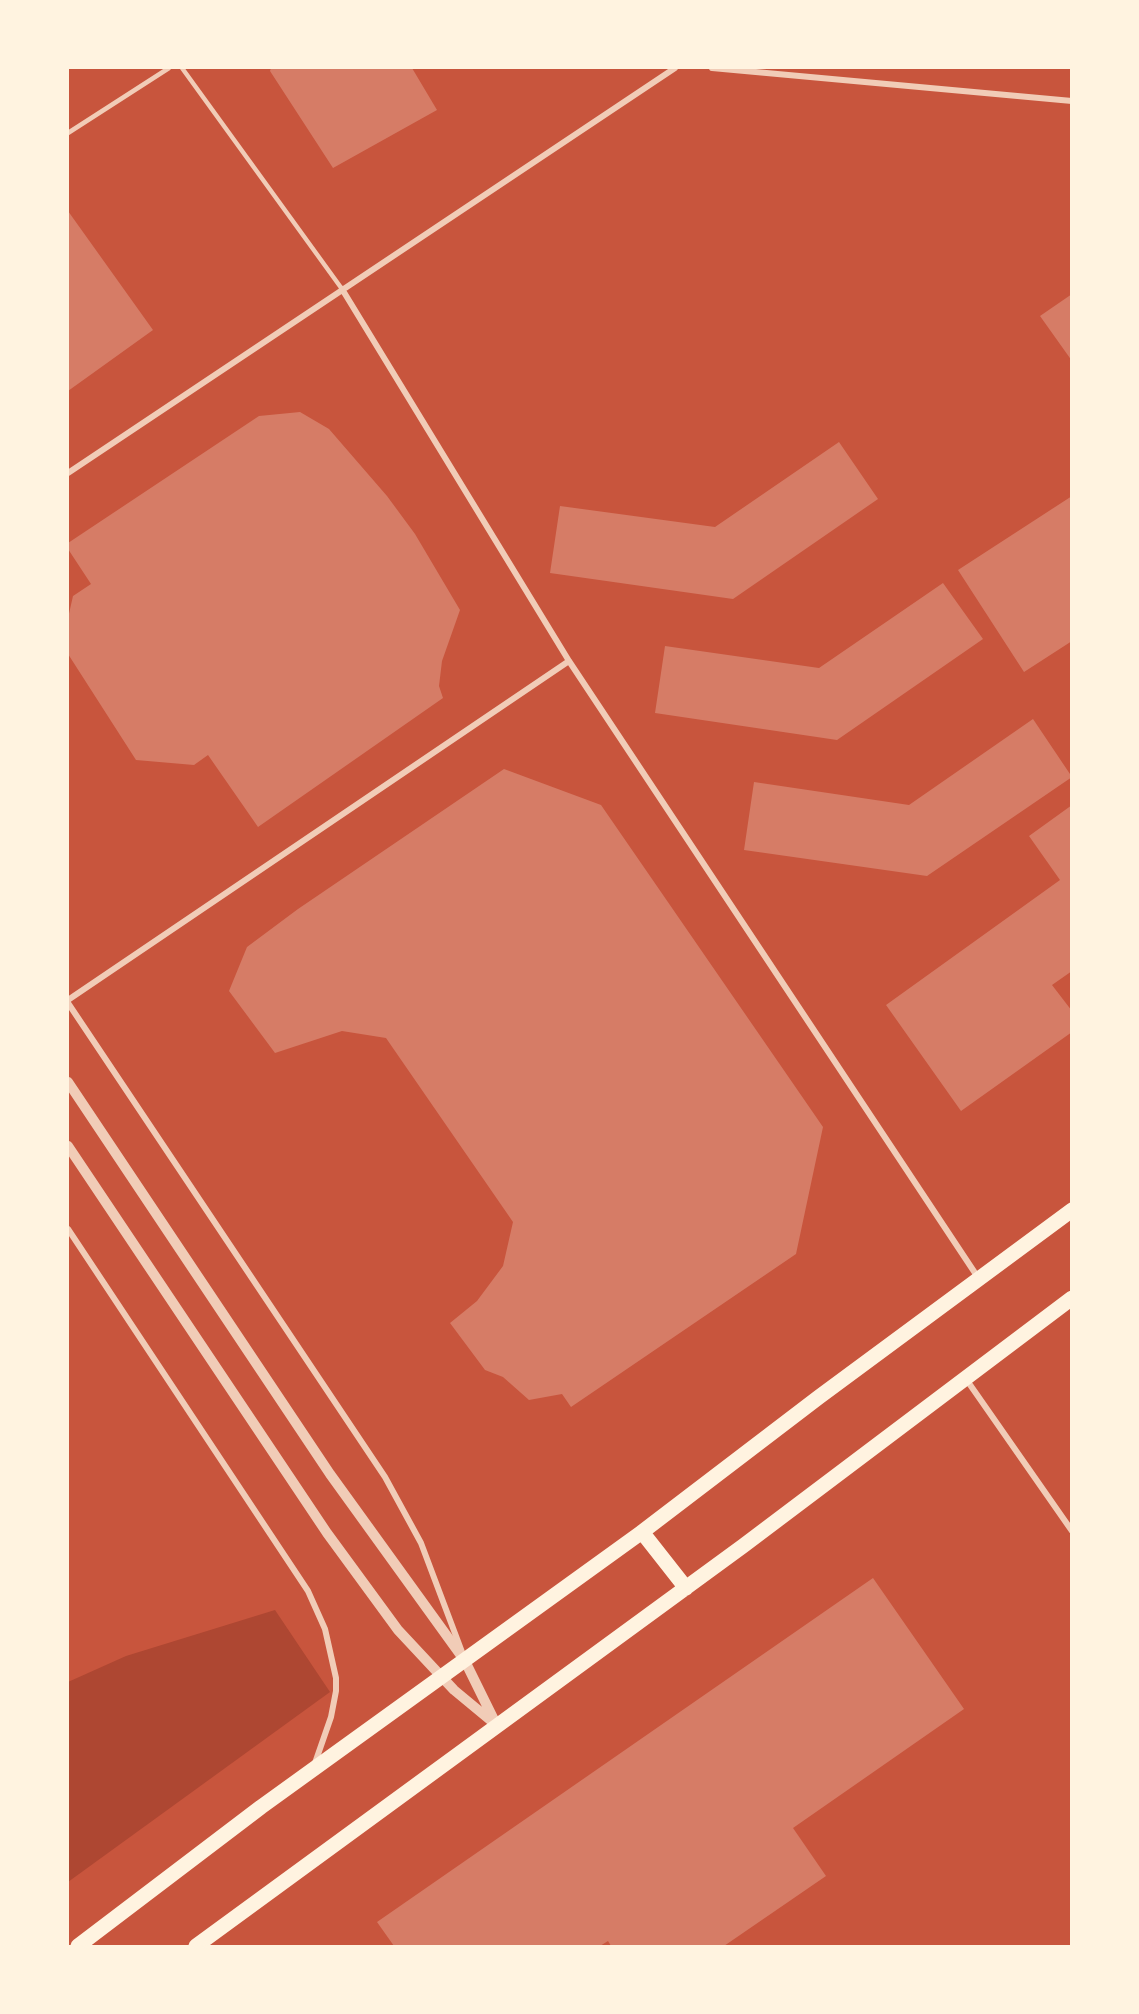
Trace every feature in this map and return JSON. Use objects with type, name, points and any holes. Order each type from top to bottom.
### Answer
[{"type":"main road","points":[[78,1947],[312,1771],[642,1532],[1071,1210]]},
{"type":"main road","points":[[196,1947],[686,1588],[1071,1298]]},
{"type":"main road","points":[[642,1532],[686,1588]]},
{"type":"street","points":[[68,474],[675,68]]},
{"type":"street","points":[[712,68],[1071,100]]},
{"type":"street","points":[[342,289],[569,661],[980,1280]]},
{"type":"street","points":[[497,1726],[465,1660],[421,1543],[385,1477],[68,1002],[569,661]]},
{"type":"street","points":[[68,1083],[330,1474],[465,1660]]},
{"type":"street","points":[[68,1146],[327,1533],[398,1630],[441,1678],[497,1726]]},
{"type":"street","points":[[68,1229],[276,1540],[308,1591],[321,1619],[333,1657],[336,1691],[312,1771]]},
{"type":"street","points":[[966,1378],[1071,1531]]},
{"type":"lane","points":[[68,133],[170,68]]},
{"type":"lane","points":[[182,68],[342,289]]},
{"type":"shaded area","points":[[275,1610],[330,1692],[68,1882],[68,1682],[126,1656]]},
{"type":"building","points":[[271,68],[412,68],[437,110],[333,168],[270,71]]},
{"type":"building","points":[[68,211],[153,330],[68,391]]},
{"type":"building","points":[[1072,294],[1072,361],[1040,316]]},
{"type":"building","points":[[300,412],[329,429],[387,496],[415,534],[460,610],[442,661],[439,686],[443,698],[258,827],[208,755],[194,765],[136,760],[68,654],[68,618],[73,596],[91,584],[68,549],[68,543],[259,416]]},
{"type":"building","points":[[839,442],[878,499],[733,599],[550,573],[560,506],[715,527]]},
{"type":"building","points":[[1072,496],[1072,641],[1024,672],[958,570]]},
{"type":"building","points":[[943,583],[983,639],[837,740],[655,713],[665,646],[819,668]]},
{"type":"building","points":[[1033,719],[1072,777],[927,876],[744,850],[754,782],[909,805]]},
{"type":"building","points":[[504,769],[601,805],[823,1127],[796,1254],[571,1407],[562,1394],[529,1400],[503,1377],[485,1370],[450,1323],[477,1301],[503,1266],[513,1222],[386,1038],[342,1031],[275,1053],[229,991],[247,947],[298,909]]},
{"type":"building","points":[[1072,805],[1072,971],[1052,985],[1072,1011],[1072,1032],[961,1111],[886,1005],[1060,880],[1029,836]]},
{"type":"building","points":[[873,1578],[964,1709],[793,1828],[826,1876],[724,1946],[611,1946],[608,1941],[600,1946],[394,1946],[377,1922]]}]
